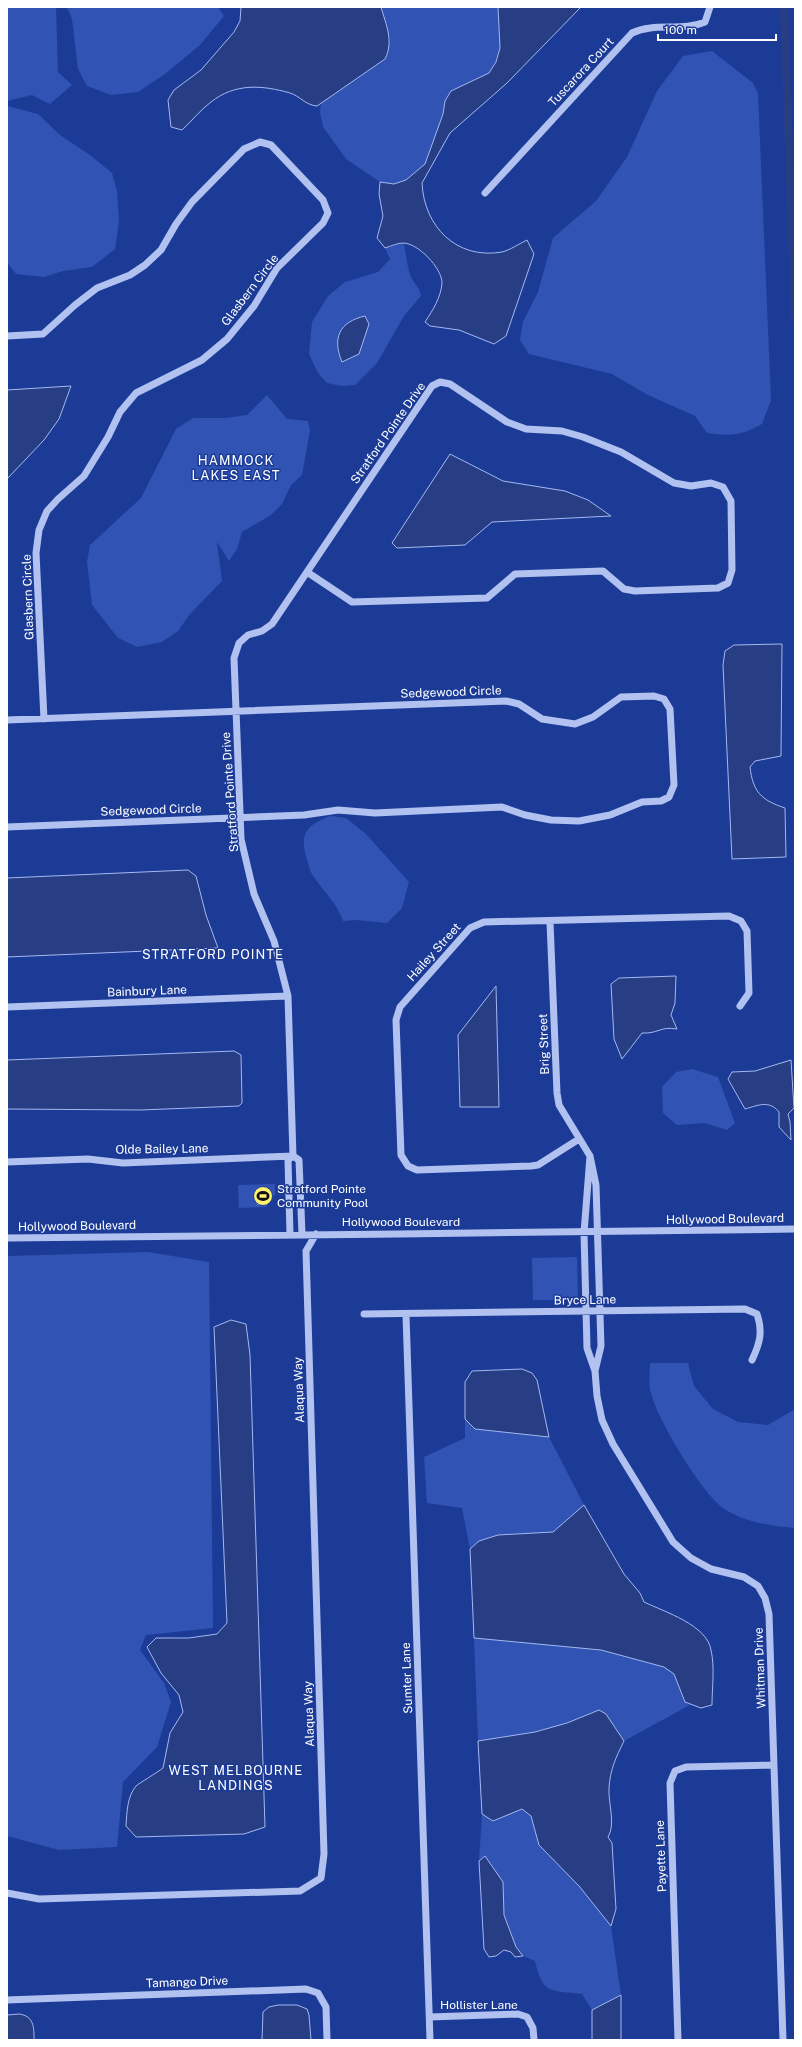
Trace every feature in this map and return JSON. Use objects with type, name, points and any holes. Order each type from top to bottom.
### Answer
[{"type":"street","name":"Tuscarora Court","points":[[484,193],[632,33],[643,28],[695,26],[705,22],[710,7]]},
{"type":"street","name":"Glasbern Circle","points":[[7,336],[42,334],[97,288],[130,275],[145,265],[161,250],[176,224],[192,202],[244,149],[260,142],[271,145],[323,200],[328,212],[323,223],[277,268],[254,306],[227,339],[202,360],[136,393],[120,412],[108,437],[84,476],[58,499],[48,511],[39,530],[36,553],[44,719]]},
{"type":"street","name":"Stratford Pointe Drive","points":[[293,1156],[288,996],[274,940],[254,894],[248,875],[242,839],[234,658],[239,643],[248,635],[262,631],[272,624],[432,386],[440,382],[450,384],[507,422],[526,429],[562,431],[583,437],[621,452],[674,484],[691,486],[711,483],[723,487],[731,500],[732,570],[728,583],[718,588],[635,591],[624,589],[603,571],[515,574],[487,598],[352,602],[307,572]]},
{"type":"street","name":"Sedgewood Circle","points":[[7,720],[506,701],[519,704],[542,719],[575,724],[593,717],[621,697],[654,696],[664,699],[670,709],[674,785],[669,797],[661,801],[642,802],[610,815],[579,821],[551,820],[525,815],[502,807],[374,813],[338,810],[304,815],[7,826]]},
{"type":"street","name":"Hailey Street","points":[[580,1139],[538,1165],[531,1166],[418,1170],[408,1166],[402,1155],[396,1020],[400,1007],[470,928],[484,922],[550,922],[729,916],[742,921],[747,931],[749,993],[740,1006]]},
{"type":"street","name":"Brig Street","points":[[550,922],[557,1094],[559,1105],[590,1156],[596,1185],[598,1232]]},
{"type":"street","name":"Bainbury Lane","points":[[7,1007],[288,996]]},
{"type":"street","name":"Olde Bailey Lane","points":[[7,1162],[88,1159],[123,1162],[293,1156]]},
{"type":"street","points":[[290,1234],[288,1160],[293,1156],[299,1160],[302,1234]]},
{"type":"street","points":[[584,1233],[590,1156]]},
{"type":"street","name":"Hollywood Boulevard","points":[[7,1238],[290,1234],[584,1233],[795,1229]]},
{"type":"street","name":"Whitman Drive","points":[[595,1371],[601,1346],[598,1232]]},
{"type":"street","name":"Whitman Drive","points":[[584,1233],[587,1348],[595,1371],[597,1396],[602,1420],[613,1444],[673,1542],[691,1558],[711,1569],[744,1577],[758,1586],[765,1598],[769,1614],[783,2040]]},
{"type":"street","name":"Alaqua Way","points":[[7,1893],[39,1899],[300,1891],[321,1878],[324,1854],[306,1252],[316,1234]]},
{"type":"street","name":"Bryce Lane","points":[[364,1314],[406,1315],[745,1309],[757,1314],[760,1323],[760,1344],[752,1360]]},
{"type":"street","name":"Sumter Lane","points":[[406,1315],[430,2040]]},
{"type":"street","name":"Payette Lane","points":[[678,2040],[670,1783],[675,1771],[686,1767],[774,1765]]},
{"type":"street","name":"Tamango Drive","points":[[7,2000],[306,1989],[318,1993],[326,2006],[327,2040]]},
{"type":"street","name":"Hollister Lane","points":[[430,2017],[518,2014],[527,2017],[534,2028],[534,2040]]},
{"type":"shaded area","points":[[7,7],[56,7],[58,72],[72,85],[50,104],[32,95],[7,101]]},
{"type":"shaded area","points":[[67,7],[218,7],[224,16],[200,45],[165,74],[138,92],[111,95],[87,86],[78,69],[72,19]]},
{"type":"shaded area","points":[[241,7],[381,7],[389,39],[388,52],[385,59],[317,106],[309,104],[294,94],[280,90],[249,87],[230,91],[220,96],[203,108],[182,130],[171,127],[168,100],[174,90],[201,70],[234,32],[240,21]]},
{"type":"shaded area","points":[[381,7],[498,7],[500,48],[496,62],[489,73],[451,91],[445,101],[440,127],[425,164],[407,180],[394,184],[380,182],[346,159],[323,127],[320,112],[321,103],[385,59],[390,39]]},
{"type":"shaded area","points":[[498,7],[581,7],[507,83],[450,133],[422,183],[424,199],[436,226],[446,237],[457,245],[470,251],[485,253],[502,252],[527,240],[534,254],[506,336],[494,344],[459,330],[430,326],[425,322],[434,308],[440,293],[442,283],[438,270],[428,257],[415,247],[403,243],[385,248],[377,238],[383,216],[379,194],[380,182],[394,184],[406,180],[425,164],[443,114],[445,101],[451,91],[489,73],[496,62],[500,48]]},
{"type":"shaded area","points":[[712,51],[753,83],[758,94],[771,400],[762,424],[742,433],[729,435],[707,433],[695,416],[648,395],[612,374],[529,354],[520,340],[523,322],[538,292],[553,238],[596,201],[627,157],[657,91],[683,56]]},
{"type":"shaded area","points":[[7,106],[38,114],[60,135],[90,155],[112,173],[117,192],[119,221],[115,249],[92,267],[63,271],[44,277],[16,274],[7,262]]},
{"type":"shaded area","points":[[404,243],[410,273],[420,291],[421,296],[404,316],[377,363],[355,385],[342,386],[327,383],[318,373],[309,354],[312,322],[328,296],[345,282],[378,272],[390,259],[385,248]]},
{"type":"shaded area","points":[[365,316],[369,324],[359,354],[342,362],[338,346],[340,332],[349,322]]},
{"type":"shaded area","points":[[71,386],[59,419],[44,440],[7,479],[7,390]]},
{"type":"shaded area","points":[[267,395],[287,419],[308,421],[310,430],[302,475],[291,485],[282,504],[271,515],[242,532],[237,549],[229,561],[217,542],[222,581],[190,614],[178,631],[162,642],[137,647],[118,638],[92,605],[87,562],[90,545],[141,498],[176,429],[193,418],[225,418],[247,415]]},
{"type":"shaded area","points":[[450,454],[503,481],[565,491],[588,500],[611,516],[492,522],[465,545],[397,548],[392,543]]},
{"type":"shaded area","points":[[782,644],[781,756],[755,761],[750,767],[753,783],[760,794],[770,802],[785,808],[786,857],[732,859],[723,665],[725,651],[734,645]]},
{"type":"shaded area","points":[[330,816],[346,818],[366,834],[409,882],[402,908],[387,923],[356,920],[343,921],[334,903],[312,873],[305,851],[304,837],[310,827]]},
{"type":"shaded area","points":[[188,870],[196,876],[206,915],[218,948],[7,957],[7,878]]},
{"type":"shaded area","points":[[676,976],[675,1003],[671,1015],[677,1029],[667,1028],[642,1033],[622,1059],[614,1039],[611,984],[619,978]]},
{"type":"shaded area","points":[[496,986],[499,1107],[460,1107],[458,1035]]},
{"type":"shaded area","points":[[234,1051],[241,1055],[242,1103],[239,1106],[141,1110],[7,1109],[7,1060]]},
{"type":"shaded area","points":[[791,1060],[794,1108],[788,1114],[791,1140],[779,1127],[779,1112],[775,1108],[764,1104],[745,1109],[728,1079],[732,1072],[755,1071]]},
{"type":"shaded area","points":[[692,1069],[718,1077],[735,1123],[727,1130],[705,1123],[677,1125],[663,1113],[662,1087],[676,1072]]},
{"type":"shaded area","points":[[275,1184],[275,1194],[266,1207],[239,1208],[238,1185]]},
{"type":"shaded area","name":"Stratford Pointe Community Pool","points":[[265,1189],[270,1191],[270,1194],[258,1205],[255,1199]]},
{"type":"shaded area","points":[[148,1252],[209,1262],[213,1628],[146,1635],[140,1650],[164,1683],[171,1702],[157,1747],[123,1782],[117,1847],[59,1850],[7,1836],[7,1256]]},
{"type":"shaded area","points":[[577,1257],[578,1300],[533,1300],[532,1258]]},
{"type":"shaded area","points":[[231,1320],[246,1324],[250,1355],[265,1827],[244,1834],[136,1837],[126,1826],[128,1805],[131,1795],[136,1786],[163,1768],[170,1733],[183,1712],[179,1695],[161,1673],[147,1647],[156,1638],[189,1638],[217,1634],[227,1623],[214,1327]]},
{"type":"shaded area","points":[[650,1363],[688,1363],[694,1386],[713,1409],[738,1422],[768,1425],[795,1409],[795,1528],[776,1526],[739,1517],[723,1508],[714,1500],[692,1471],[662,1420],[650,1389]]},
{"type":"shaded area","points":[[522,1369],[532,1373],[537,1380],[549,1437],[475,1429],[465,1419],[465,1382],[472,1371]]},
{"type":"shaded area","points":[[465,1419],[475,1429],[549,1437],[584,1505],[553,1532],[498,1535],[479,1541],[470,1549],[462,1508],[427,1503],[424,1457],[465,1438]]},
{"type":"shaded area","points":[[584,1505],[624,1574],[640,1593],[644,1602],[694,1626],[708,1641],[713,1663],[712,1705],[701,1708],[685,1702],[674,1674],[664,1667],[601,1650],[474,1638],[470,1549],[479,1541],[498,1535],[553,1532]]},
{"type":"shaded area","points":[[474,1638],[601,1650],[664,1667],[674,1674],[685,1702],[690,1705],[624,1741],[606,1714],[535,1732],[478,1741]]},
{"type":"shaded area","points":[[599,1710],[606,1714],[624,1741],[614,1764],[609,1788],[612,1820],[608,1837],[612,1843],[616,1909],[611,1926],[579,1886],[539,1845],[531,1816],[522,1809],[493,1821],[482,1814],[478,1741],[535,1732],[567,1723]]},
{"type":"shaded area","points":[[522,1809],[531,1816],[539,1845],[579,1886],[611,1926],[621,1995],[592,2010],[582,1994],[555,1991],[550,1989],[541,1980],[535,1961],[523,1956],[516,1947],[504,1915],[503,1882],[485,1856],[479,1861],[482,1814],[493,1821]]},
{"type":"shaded area","points":[[485,1856],[503,1882],[504,1915],[516,1947],[523,1956],[515,1957],[511,1952],[504,1950],[496,1956],[489,1957],[484,1949],[479,1861]]},
{"type":"shaded area","points":[[621,1995],[621,2040],[592,2040],[592,2010]]},
{"type":"shaded area","points":[[278,2005],[297,2005],[307,2009],[309,2015],[311,2040],[262,2040],[263,2012],[269,2007]]},
{"type":"shaded area","points":[[19,2014],[28,2017],[32,2023],[34,2040],[7,2040],[7,2015]]},
{"type":"waterway","points":[[784,7],[795,320]]},
{"type":"place","name":"Stratford Pointe Community Pool","points":[[263,1196]]},
{"type":"district","name":"HAMMOCK LAKES EAST","points":[[236,468]]},
{"type":"district","name":"STRATFORD POINTE","points":[[213,954]]},
{"type":"district","name":"WEST MELBOURNE LANDINGS","points":[[236,1778]]}]
